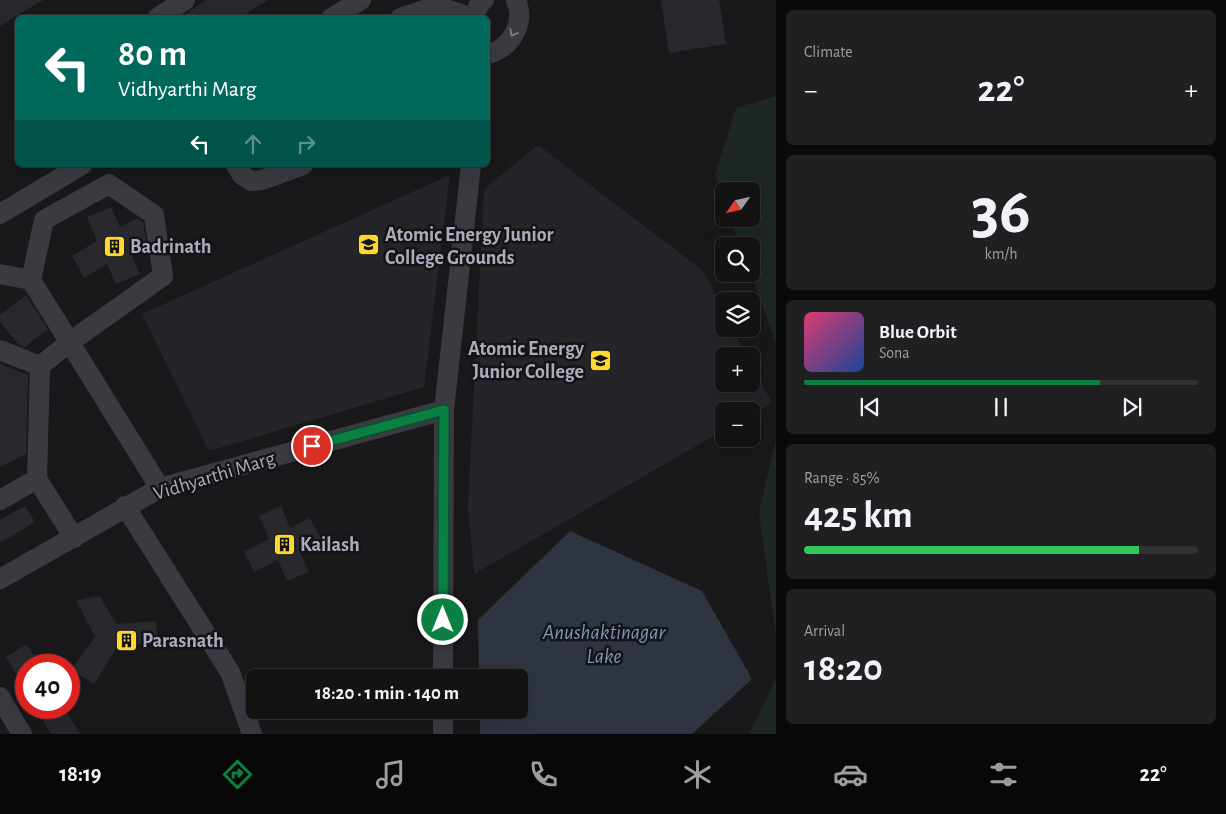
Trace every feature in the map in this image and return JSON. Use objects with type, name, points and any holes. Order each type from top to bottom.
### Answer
[{"type":"street","points":[[162,15],[185,0]]},
{"type":"street","points":[[336,15],[360,0]]},
{"type":"street","points":[[474,15],[484,0]]},
{"type":"street","points":[[490,53],[506,44],[514,33],[519,20],[519,8],[516,0]]},
{"type":"street","points":[[409,15],[436,6],[464,15]]},
{"type":"street","points":[[0,214],[55,173],[75,167]]},
{"type":"street","points":[[237,167],[242,175],[251,181],[262,180],[298,167]]},
{"type":"street","points":[[443,669],[444,410],[471,167]]},
{"type":"street","points":[[74,538],[37,479],[40,366],[70,342],[163,276],[154,215],[108,184],[44,220],[31,280],[70,342],[160,488]]},
{"type":"street","points":[[0,274],[31,280]]},
{"type":"street","points":[[0,350],[40,366]]},
{"type":"street","name":"Vidhyarthi Marg","points":[[0,579],[74,538],[125,506],[160,488],[444,410]]},
{"type":"street","points":[[0,500],[37,479]]},
{"type":"street","points":[[125,506],[230,672],[252,734]]},
{"type":"street","points":[[0,697],[22,734]]},
{"type":"street","points":[[443,719],[443,734]]},
{"type":"shaded area","points":[[776,96],[776,344],[760,299],[760,292],[757,292],[754,282],[760,282],[760,237],[737,237],[734,228],[760,228],[760,182],[718,182],[715,175],[736,108]]},
{"type":"shaded area","name":"Atomic Energy Junior College","points":[[538,145],[703,271],[715,293],[715,337],[737,337],[742,347],[715,347],[715,392],[760,392],[760,381],[772,403],[760,410],[760,402],[715,402],[715,435],[474,574],[468,507],[484,189]]},
{"type":"shaded area","name":"Atomic Energy Junior College Grounds","points":[[450,175],[424,387],[209,451],[142,314]]},
{"type":"shaded area","points":[[776,439],[776,637],[759,512]]},
{"type":"shaded area","points":[[776,678],[776,734],[749,734]]},
{"type":"water","name":"Anushaktinagar Lake","points":[[570,531],[702,591],[752,679],[692,734],[480,734],[480,719],[528,719],[528,669],[479,669],[478,620]]},
{"type":"building","points":[[0,0],[43,0],[18,15],[15,15],[15,17],[0,26]]},
{"type":"building","points":[[206,0],[268,0],[244,15],[184,15]]},
{"type":"building","points":[[661,0],[719,0],[726,44],[669,53]]},
{"type":"building","name":"Badrinath","points":[[111,207],[120,227],[137,218],[143,222],[146,242],[130,251],[140,274],[116,284],[107,264],[84,278],[72,256],[97,241],[87,217]]},
{"type":"building","points":[[26,295],[48,329],[25,347],[18,344],[0,322],[0,315]]},
{"type":"building","points":[[0,364],[28,375],[26,454],[0,467]]},
{"type":"building","points":[[25,506],[35,522],[0,543],[0,520]]},
{"type":"building","name":"Kailash","points":[[281,506],[290,528],[310,518],[321,538],[299,549],[309,572],[287,581],[278,560],[254,572],[244,552],[269,539],[259,516]]},
{"type":"building","name":"Parasnath","points":[[100,596],[116,624],[156,621],[158,642],[117,647],[94,684],[80,675],[80,658],[95,637],[76,600]]},
{"type":"building","points":[[27,644],[33,654],[15,654],[15,672],[6,657]]},
{"type":"building","points":[[42,719],[71,719],[80,734],[51,734]]},
{"type":"place","name":"Atomic Energy Junior College Grounds","points":[[369,245]]},
{"type":"place","name":"Badrinath","points":[[114,246]]},
{"type":"place","name":"Atomic Energy Junior College","points":[[600,360]]},
{"type":"place","name":"Kailash","points":[[284,544]]},
{"type":"place","name":"Parasnath","points":[[126,640]]},
{"type":"route","points":[[312,446],[444,410],[443,620]]}]
